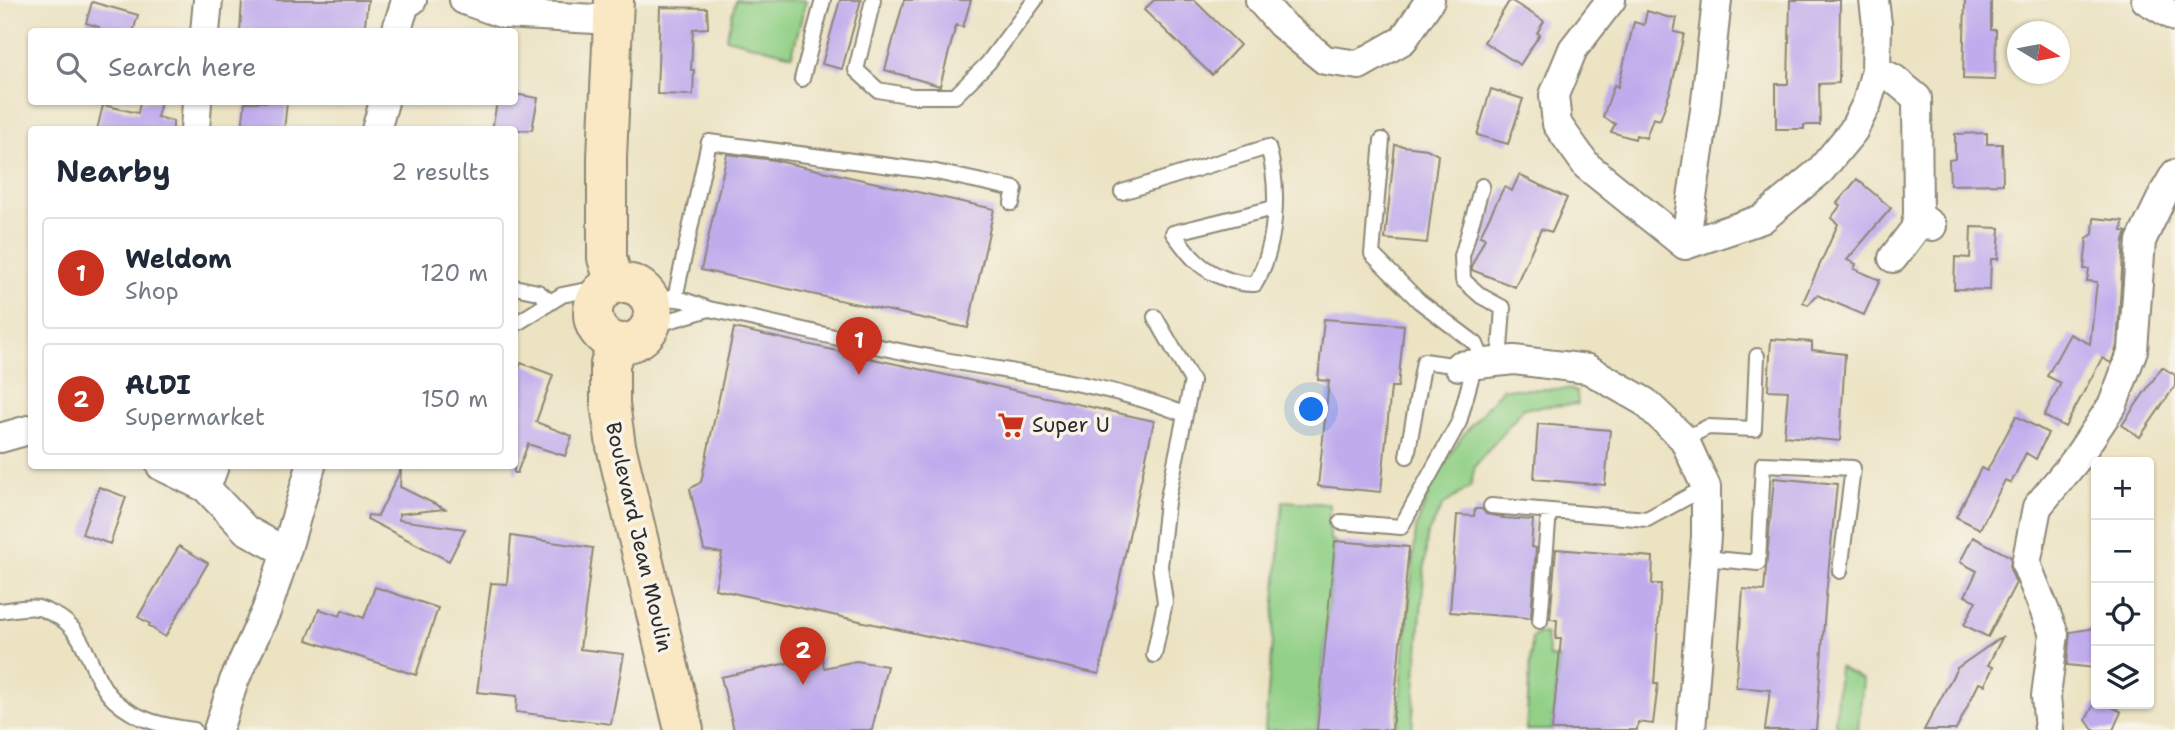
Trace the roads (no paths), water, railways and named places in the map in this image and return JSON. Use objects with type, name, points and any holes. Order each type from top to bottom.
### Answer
[{"type":"street","points":[[205,28],[208,0]]},
{"type":"street","points":[[397,28],[405,4],[412,0]]},
{"type":"street","points":[[464,0],[504,14],[614,10],[607,257],[637,299],[649,329],[640,338],[629,342],[608,339],[596,324],[593,314],[595,305],[637,299]]},
{"type":"street","points":[[1260,0],[1281,24],[1325,60],[1359,65],[1403,40],[1430,0]]},
{"type":"street","points":[[1611,0],[1573,49],[1554,95],[1557,124],[1587,166],[1685,245]]},
{"type":"street","points":[[1685,245],[1706,110],[1717,0]]},
{"type":"street","points":[[1685,245],[1762,219],[1820,171],[1853,131],[1867,103],[1876,69],[1877,24],[1874,0]]},
{"type":"street","points":[[2146,0],[2175,17]]},
{"type":"street","points":[[1876,69],[1894,79],[1917,98],[1925,221],[1915,229],[1893,258]]},
{"type":"street","points":[[195,126],[197,105]]},
{"type":"street","points":[[377,126],[383,105]]},
{"type":"street","points":[[2049,730],[2046,696],[2054,634],[2026,564],[2037,507],[2075,461],[2113,404],[2133,350],[2141,241],[2175,174]]},
{"type":"street","name":"Boulevard Jean Moulin","points":[[618,342],[610,364],[610,404],[615,446],[684,730]]},
{"type":"street","points":[[1479,364],[1514,360],[1588,369],[1645,402],[1684,439],[1706,487],[1704,558],[1691,730]]},
{"type":"street","points":[[0,438],[28,430]]},
{"type":"street","points":[[174,469],[210,477],[246,530],[286,552]]},
{"type":"street","points":[[218,730],[234,681],[267,609],[310,469]]},
{"type":"lane","points":[[802,79],[823,0]]},
{"type":"lane","points":[[873,0],[856,70],[878,90],[912,96],[955,96],[988,63],[1035,0]]},
{"type":"lane","points":[[1382,141],[1372,254],[1419,301],[1476,344],[1479,364]]},
{"type":"lane","points":[[637,299],[709,142],[936,172],[1016,189],[1013,203]]},
{"type":"lane","points":[[1134,192],[1268,147],[1274,166],[1274,208],[1273,229],[1264,270],[1255,284],[1242,285],[1196,261],[1174,233],[1274,208]]},
{"type":"lane","points":[[1341,522],[1401,527],[1458,422],[1503,308],[1481,296],[1463,280],[1462,256],[1482,186]]},
{"type":"lane","points":[[518,288],[538,292],[551,302]]},
{"type":"lane","points":[[518,323],[562,295],[582,291],[709,309],[907,353],[1111,390],[1184,414]]},
{"type":"lane","points":[[637,299],[665,322],[709,309]]},
{"type":"lane","points":[[1154,655],[1165,602],[1160,566],[1167,502],[1192,380],[1155,317]]},
{"type":"lane","points":[[1684,439],[1708,427],[1754,429],[1757,356]]},
{"type":"lane","points":[[1407,456],[1424,361],[1479,364]]},
{"type":"lane","points":[[1704,558],[1758,562],[1763,464],[1853,468],[1840,571]]},
{"type":"lane","points":[[1491,506],[1647,519],[1706,487]]},
{"type":"lane","points":[[1540,621],[1549,511]]},
{"type":"lane","points":[[0,611],[38,608],[66,620],[85,647],[98,678],[114,699],[139,718],[159,725],[194,730]]},
{"type":"place","name":"Weldom","points":[[859,375]]},
{"type":"place","name":"Super U","points":[[1011,425]]},
{"type":"place","name":"ALDI","points":[[803,685]]}]
